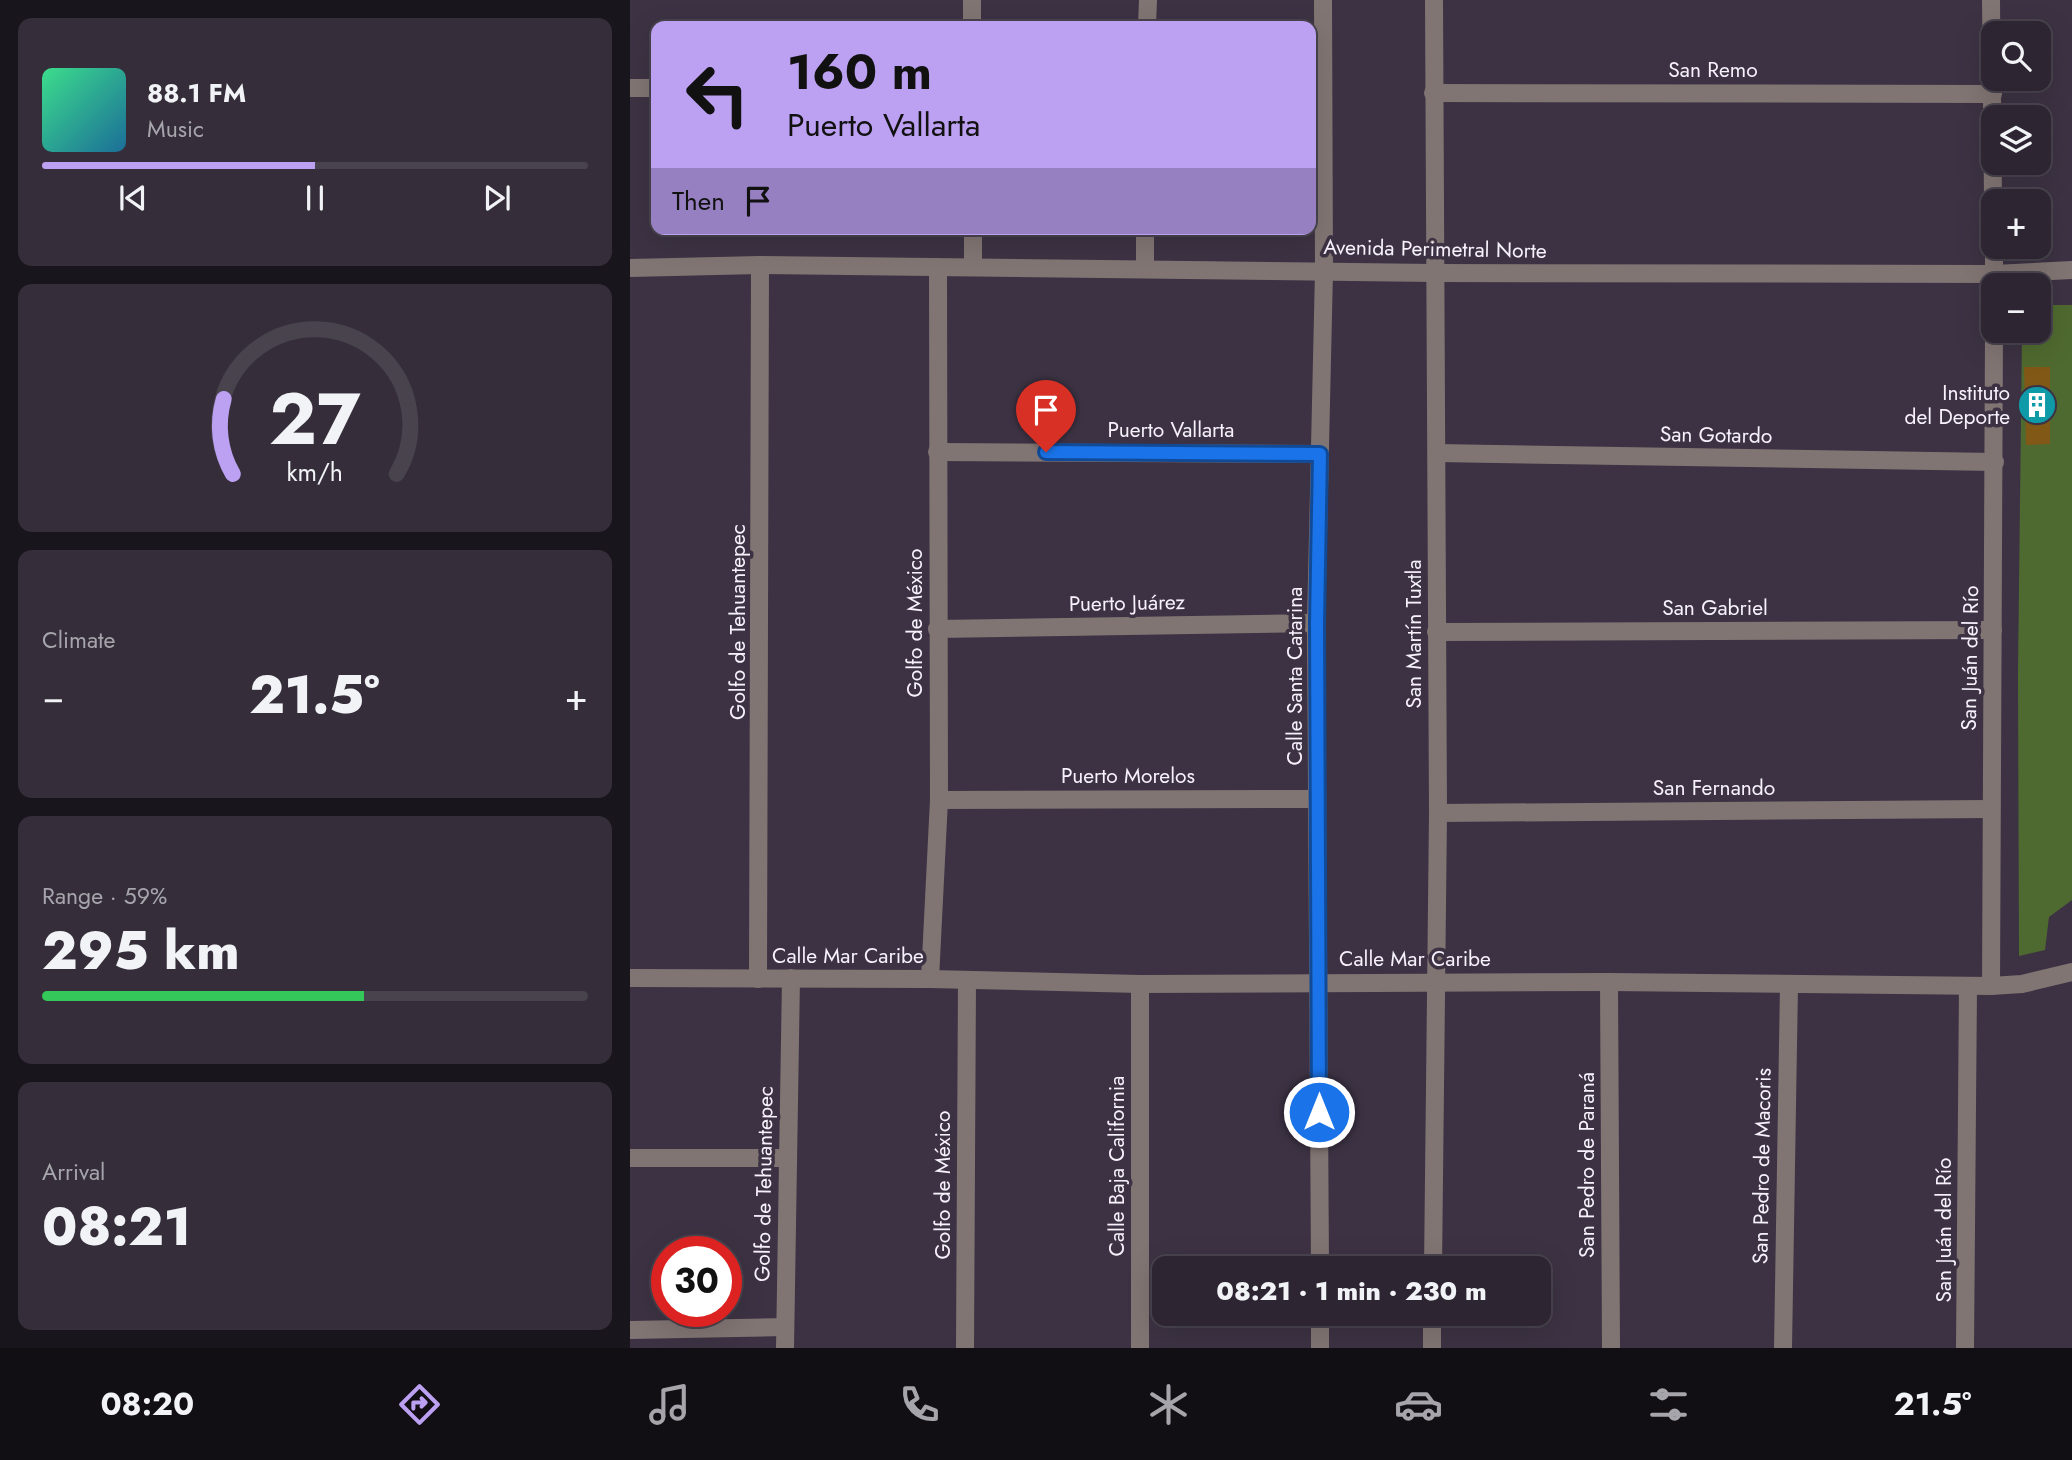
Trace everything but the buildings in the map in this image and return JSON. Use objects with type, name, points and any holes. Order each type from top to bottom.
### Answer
[{"type":"street","points":[[972,0],[972,21]]},
{"type":"street","points":[[1147,21],[1148,0]]},
{"type":"street","name":"Calle Santa Catarina","points":[[1320,1256],[1317,623],[1324,271],[1323,0]]},
{"type":"street","name":"San Martín Tuxtla","points":[[1433,1256],[1438,813],[1434,0]]},
{"type":"street","points":[[1991,0],[1993,189]]},
{"type":"street","points":[[630,88],[651,88]]},
{"type":"street","name":"San Remo","points":[[1433,93],[1993,93]]},
{"type":"street","points":[[973,235],[973,266]]},
{"type":"street","points":[[1145,235],[1145,268]]},
{"type":"street","name":"Avenida Perimetral Norte","points":[[630,268],[760,265],[973,266],[1981,280]]},
{"type":"street","name":"Golfo de Tehuantepec","points":[[758,979],[760,265]]},
{"type":"street","name":"Golfo de México","points":[[930,979],[939,800],[937,267]]},
{"type":"street","name":"Avenida Perimetral Norte","points":[[2049,273],[2072,270]]},
{"type":"street","name":"San Juán del Río","points":[[1991,986],[1994,343]]},
{"type":"street","name":"Puerto Vallarta","points":[[937,452],[1320,454]]},
{"type":"street","name":"San Gotardo","points":[[1437,453],[1995,462]]},
{"type":"street","name":"Puerto Juárez","points":[[937,629],[1317,623]]},
{"type":"street","name":"San Gabriel","points":[[1436,632],[1993,629]]},
{"type":"street","name":"Puerto Morelos","points":[[939,800],[1317,799]]},
{"type":"street","name":"San Fernando","points":[[1438,813],[1991,810]]},
{"type":"street","name":"Calle Mar Caribe","points":[[630,978],[930,979],[1140,984],[1318,981],[1991,986],[2022,984],[2072,972]]},
{"type":"street","name":"Golfo de Tehuantepec","points":[[785,1348],[791,978]]},
{"type":"street","name":"Golfo de México","points":[[965,1348],[967,980]]},
{"type":"street","name":"San Pedro de Paraná","points":[[1609,982],[1611,1348]]},
{"type":"street","name":"Calle Baja California","points":[[1139,1348],[1140,984]]},
{"type":"street","name":"San Pedro de Macoris","points":[[1783,1348],[1788,984]]},
{"type":"street","name":"San Juán del Río","points":[[1965,1348],[1968,986]]},
{"type":"street","points":[[630,1158],[787,1158]]},
{"type":"street","points":[[630,1330],[785,1326]]},
{"type":"street","points":[[1320,1326],[1320,1348]]},
{"type":"street","points":[[1432,1326],[1432,1348]]},
{"type":"green space","points":[[2051,305],[2072,305],[2072,900],[2049,917],[2045,950],[2019,956],[2018,673],[2022,343],[2051,343]]},
{"type":"place","name":"Instituto del Deporte","points":[[2037,405]]},
{"type":"route","points":[[1046,452],[1320,454],[1317,623],[1319,1112]]}]
